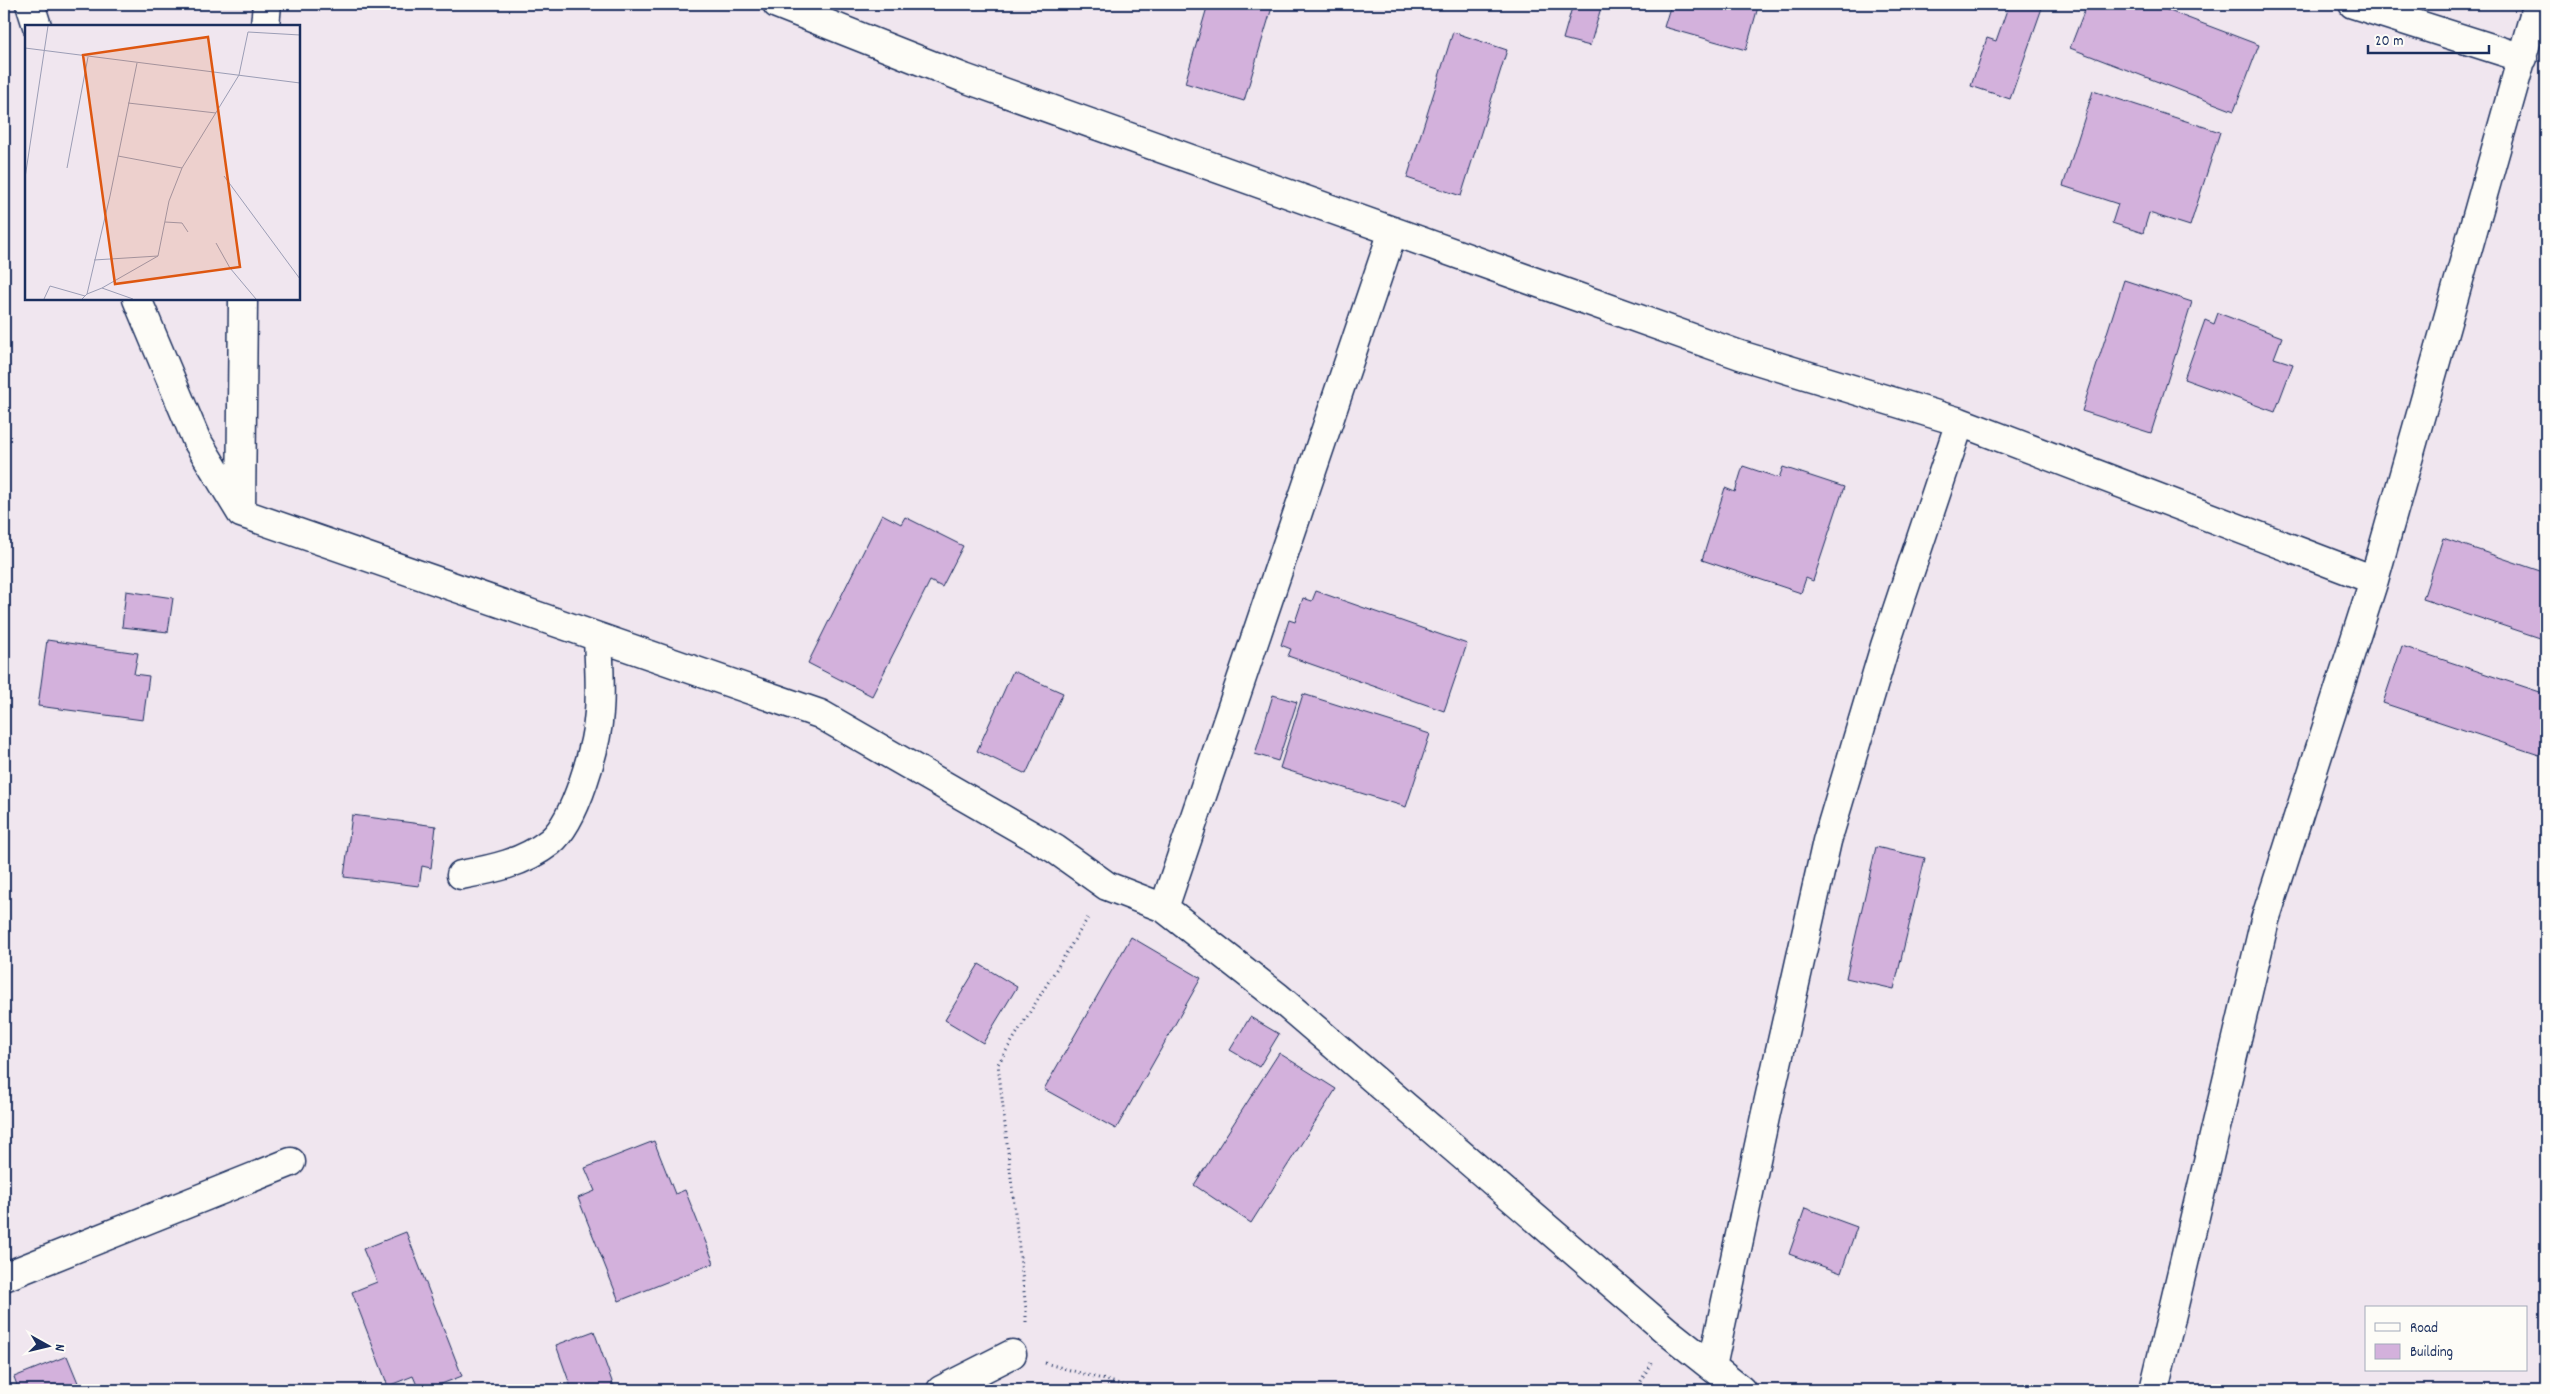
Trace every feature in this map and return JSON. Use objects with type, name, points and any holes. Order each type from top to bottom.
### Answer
[{"type":"street","points":[[30,4],[37,25]]},
{"type":"street","points":[[265,25],[267,4]]},
{"type":"street","points":[[776,4],[964,78],[1740,354],[1960,422],[2374,580]]},
{"type":"street","points":[[2353,4],[2523,58]]},
{"type":"street","points":[[2154,1390],[2265,920],[2374,580],[2537,4]]},
{"type":"street","points":[[1164,908],[1394,231]]},
{"type":"street","points":[[137,300],[196,439],[241,513],[598,639],[820,714],[1055,849],[1107,886],[1164,908],[1278,997],[1660,1325],[1741,1390]]},
{"type":"street","points":[[241,513],[243,300]]},
{"type":"street","points":[[1712,1367],[1765,1117],[1827,840],[1885,646],[1960,422]]},
{"type":"street","points":[[461,875],[505,867],[549,842],[567,823],[588,767],[599,713],[598,639]]},
{"type":"street","points":[[4,1277],[291,1162]]},
{"type":"street","points":[[941,1390],[1012,1354]]},
{"type":"path","points":[[1107,886],[998,1064],[1026,1309],[1025,1336],[1012,1354],[1141,1390]]},
{"type":"building","points":[[1208,4],[1273,4],[1244,101],[1185,83]]},
{"type":"building","points":[[1573,4],[1602,4],[1590,46],[1563,39]]},
{"type":"building","points":[[1671,4],[1748,4],[1758,7],[1746,50],[1664,27]]},
{"type":"building","points":[[2009,4],[2028,4],[2042,8],[2010,99],[1971,86],[1987,38],[1996,41]]},
{"type":"building","points":[[2087,4],[2151,4],[2259,45],[2234,111],[2070,48]]},
{"type":"building","points":[[1453,32],[1507,50],[1461,196],[1407,178]]},
{"type":"building","points":[[2093,91],[2220,132],[2190,226],[2149,213],[2143,233],[2112,223],[2118,204],[2063,186]]},
{"type":"building","points":[[2124,280],[2192,302],[2151,433],[2082,411]]},
{"type":"building","points":[[2218,313],[2282,337],[2274,358],[2293,364],[2275,412],[2184,379],[2205,320],[2214,324]]},
{"type":"building","points":[[1743,466],[1779,478],[1783,467],[1844,487],[1813,581],[1806,578],[1801,593],[1702,560],[1725,488],[1735,492]]},
{"type":"building","points":[[882,514],[901,524],[905,517],[963,546],[942,587],[930,581],[872,696],[808,663]]},
{"type":"building","points":[[2443,538],[2546,573],[2546,640],[2423,599]]},
{"type":"building","points":[[126,591],[173,598],[168,632],[122,627]]},
{"type":"building","points":[[1316,591],[1467,644],[1444,711],[1288,656],[1291,649],[1281,645],[1289,620],[1295,622],[1303,598],[1312,601]]},
{"type":"building","points":[[47,640],[138,653],[134,674],[149,676],[143,720],[38,706]]},
{"type":"building","points":[[2402,646],[2546,694],[2546,734],[2539,755],[2383,703]]},
{"type":"building","points":[[1013,671],[1063,693],[1026,774],[977,751]]},
{"type":"building","points":[[1303,694],[1430,734],[1406,807],[1280,768]]},
{"type":"building","points":[[1273,695],[1297,702],[1278,761],[1255,754]]},
{"type":"building","points":[[352,815],[436,826],[431,868],[422,866],[419,886],[344,877]]},
{"type":"building","points":[[1876,847],[1925,858],[1894,989],[1846,978]]},
{"type":"building","points":[[1131,937],[1201,978],[1116,1129],[1044,1089]]},
{"type":"building","points":[[979,964],[1017,987],[983,1043],[945,1020]]},
{"type":"building","points":[[1250,1017],[1279,1034],[1259,1067],[1230,1050]]},
{"type":"building","points":[[1279,1053],[1336,1089],[1251,1223],[1194,1185]]},
{"type":"building","points":[[654,1141],[675,1194],[685,1190],[714,1263],[619,1301],[578,1198],[595,1191],[585,1168]]},
{"type":"building","points":[[1805,1208],[1857,1227],[1841,1273],[1789,1254]]},
{"type":"building","points":[[406,1232],[462,1376],[426,1390],[419,1390],[413,1376],[388,1386],[352,1292],[377,1282],[363,1249]]},
{"type":"building","points":[[594,1331],[615,1390],[572,1390],[556,1345]]},
{"type":"building","points":[[67,1356],[81,1390],[4,1390],[17,1385],[14,1377]]},
{"type":"building","points":[[758,1386],[760,1390],[748,1390]]}]
